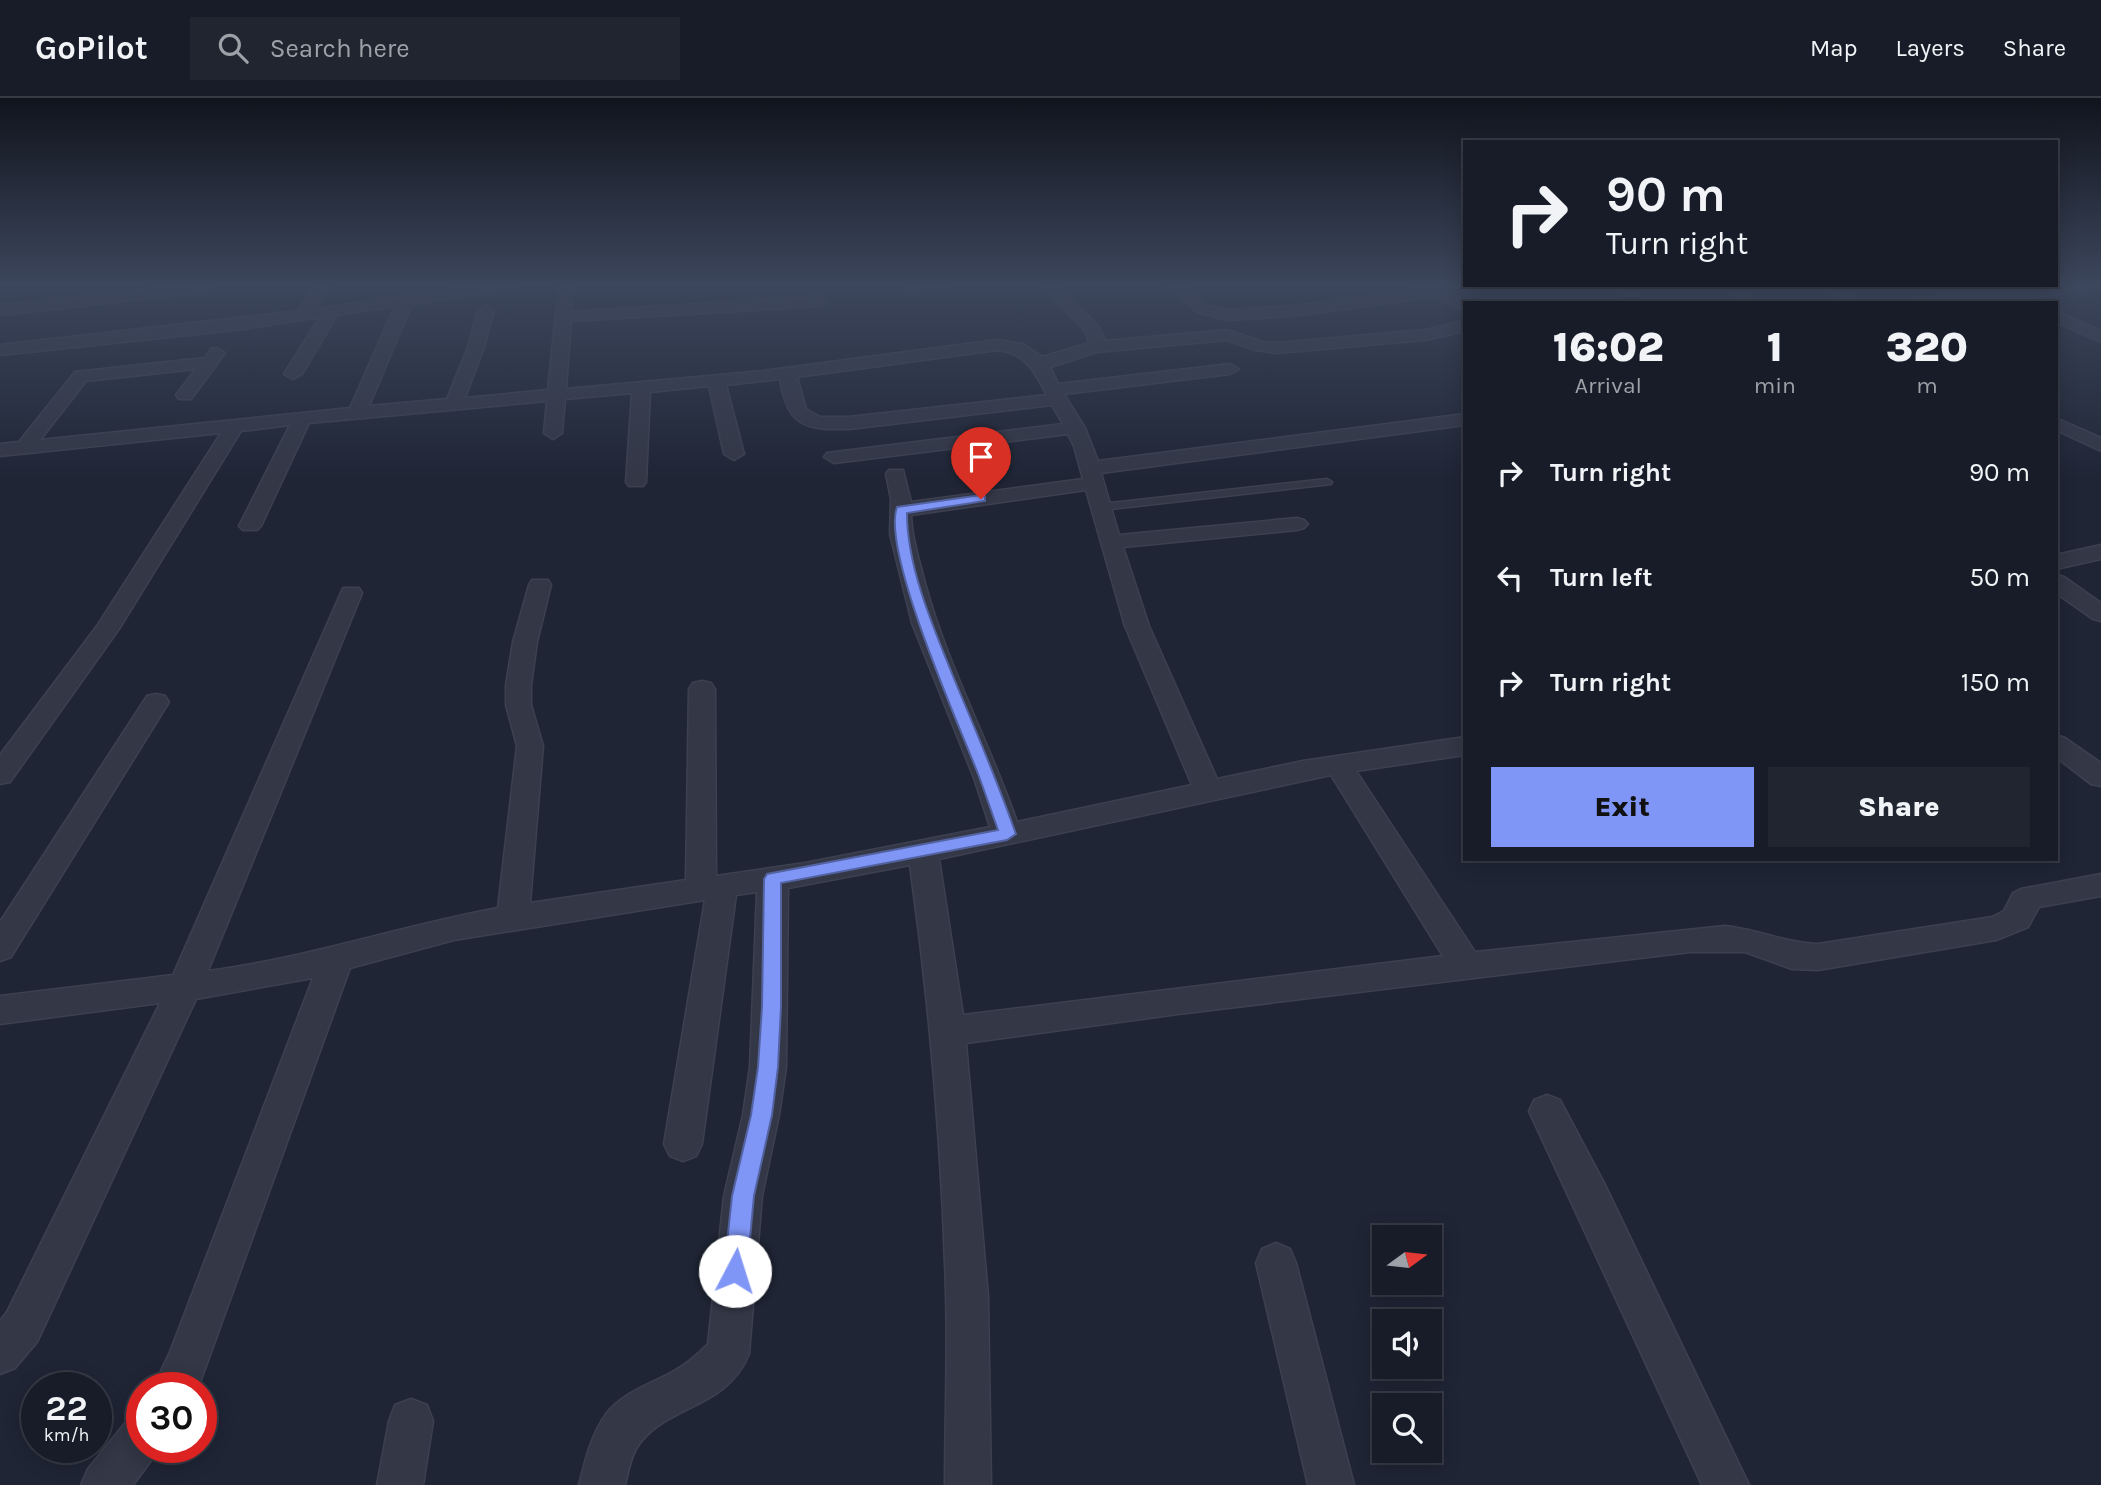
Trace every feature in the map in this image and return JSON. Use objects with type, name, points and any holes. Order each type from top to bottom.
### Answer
[{"type":"street","points":[[185,395],[219,350]]},
{"type":"street","points":[[293,373],[307,350]]},
{"type":"street","points":[[357,413],[384,350]]},
{"type":"street","points":[[454,404],[475,350]]},
{"type":"street","points":[[553,433],[561,350]]},
{"type":"street","points":[[8,452],[357,413],[716,381],[962,350]]},
{"type":"street","points":[[1021,350],[1042,365],[1045,378],[1076,428],[1093,475],[1137,626],[1208,790]]},
{"type":"street","points":[[1042,365],[1048,359],[1084,350]]},
{"type":"street","points":[[8,452],[82,376],[211,362]]},
{"type":"street","points":[[788,373],[797,413],[804,419],[818,423],[849,423],[1230,369]]},
{"type":"street","points":[[716,381],[734,454]]},
{"type":"street","points":[[636,482],[641,388]]},
{"type":"street","points":[[250,526],[302,419]]},
{"type":"street","points":[[901,510],[1093,475],[1463,419]]},
{"type":"street","points":[[2058,425],[2101,445]]},
{"type":"street","points":[[0,775],[107,629],[235,426]]},
{"type":"street","points":[[835,457],[1076,428]]},
{"type":"street","points":[[895,474],[901,510],[901,534],[924,623],[988,778],[1007,834]]},
{"type":"street","points":[[1111,542],[1297,524]]},
{"type":"street","points":[[2058,562],[2101,552]]},
{"type":"street","points":[[2058,583],[2101,614]]},
{"type":"street","points":[[513,917],[530,746],[528,726],[519,709],[518,690],[540,585]]},
{"type":"street","points":[[0,1353],[22,1327],[184,988],[351,593]]},
{"type":"street","points":[[683,1144],[711,888],[702,689]]},
{"type":"street","points":[[0,948],[156,702]]},
{"type":"street","points":[[2058,745],[2101,777]]},
{"type":"street","points":[[0,1010],[184,988],[296,970],[454,928],[773,879],[1007,834],[1338,764],[1463,746]]},
{"type":"street","points":[[1338,764],[1467,967]]},
{"type":"street","points":[[923,851],[948,1031],[967,1297],[968,1485]]},
{"type":"street","points":[[602,1485],[612,1443],[625,1423],[644,1408],[698,1382],[716,1369],[728,1354],[743,1196],[761,1115],[768,1067],[773,879]]},
{"type":"street","points":[[948,1031],[1178,1000],[1725,938],[1746,940],[1792,956],[1818,957],[1996,928],[2017,919],[2024,901],[2032,897],[2101,885]]},
{"type":"street","points":[[183,1372],[337,959]]},
{"type":"street","points":[[1547,1111],[1591,1198],[1726,1485]]},
{"type":"street","points":[[1276,1263],[1331,1485]]},
{"type":"street","points":[[400,1485],[411,1421]]},
{"type":"street","points":[[104,1485],[126,1458]]},
{"type":"lane","points":[[1101,507],[1326,481]]},
{"type":"route","points":[[735,1271],[743,1196],[761,1115],[768,1067],[773,879],[1007,834],[988,778],[924,623],[907,562],[900,523],[901,510],[981,499]]}]
